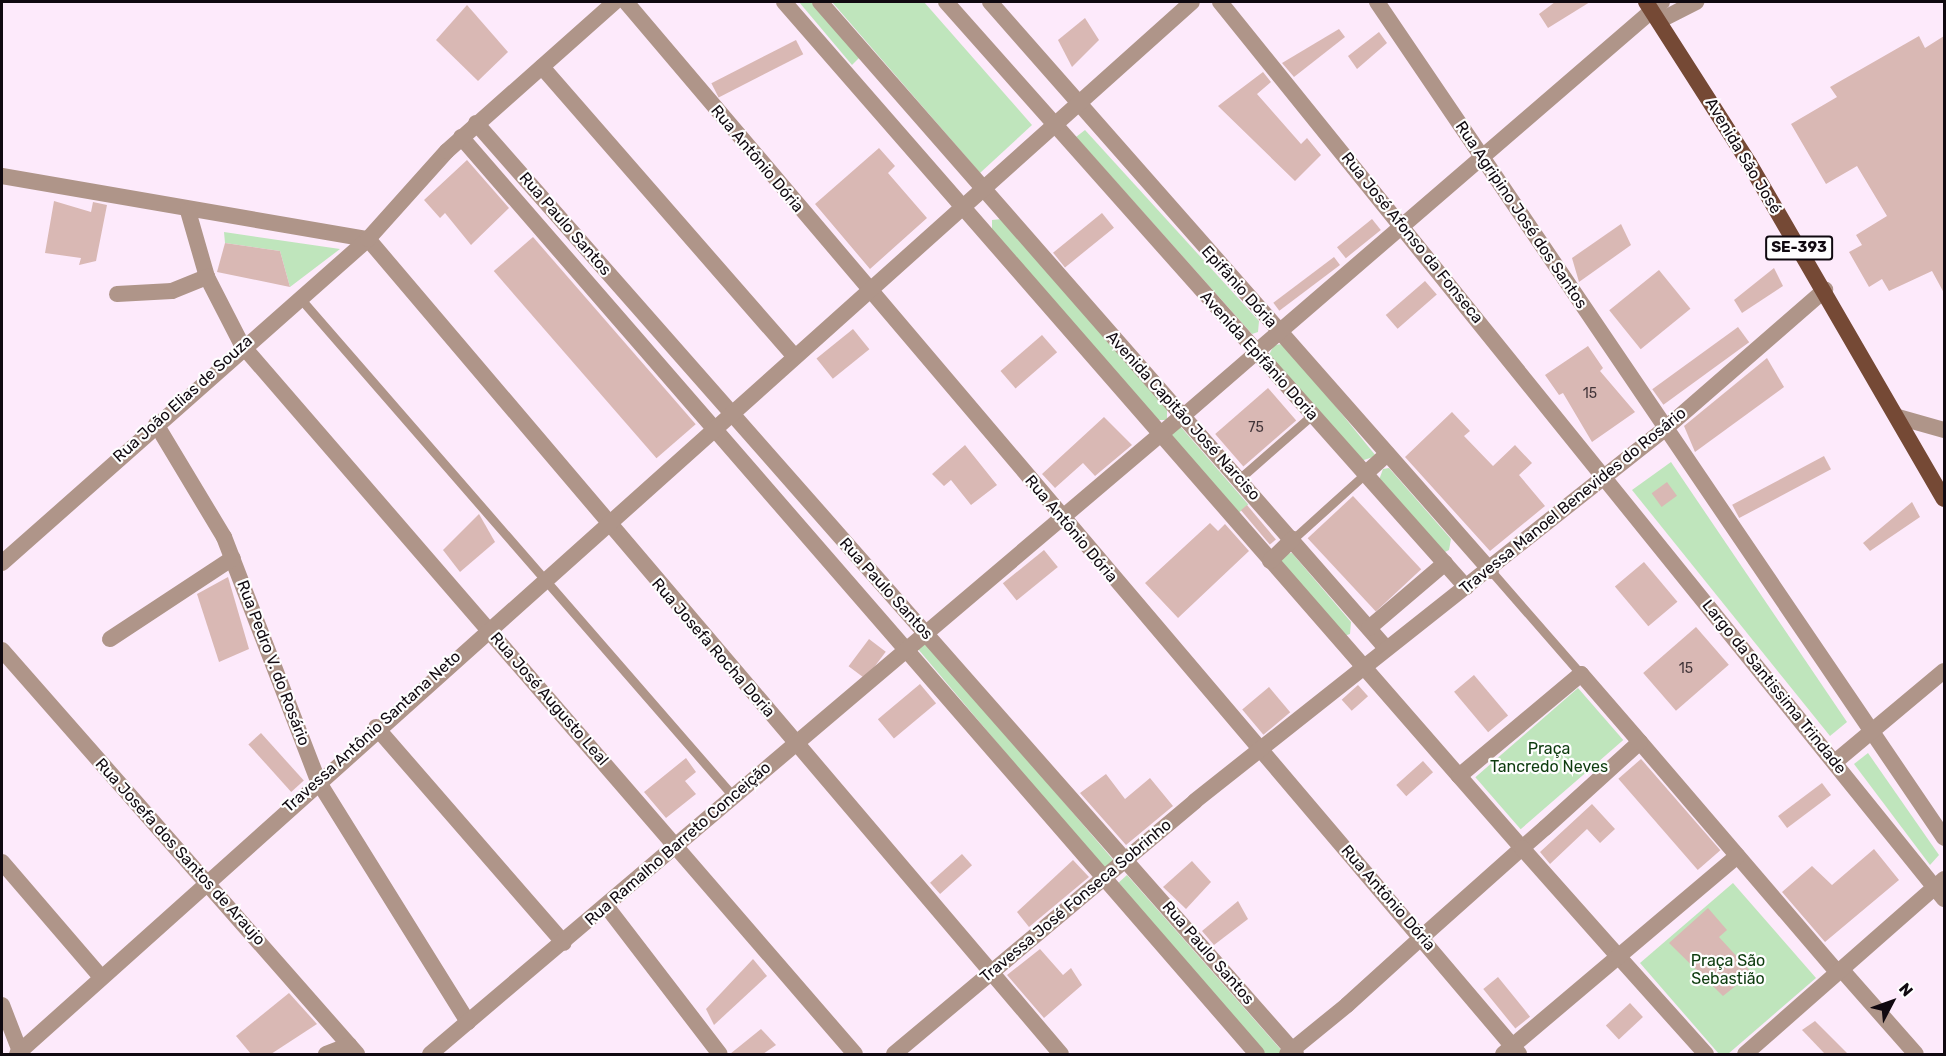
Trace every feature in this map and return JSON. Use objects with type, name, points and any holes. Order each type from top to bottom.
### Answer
[{"type":"main road","name":"Avenida São José","points":[[1655,9],[1825,290],[1944,499]]},
{"type":"street","name":"Rua João Elias de Souza","points":[[2,562],[242,345],[368,239],[461,137],[615,2]]},
{"type":"street","name":"Rua Antônio Dória","points":[[626,2],[866,290],[1422,938],[1511,1052]]},
{"type":"street","name":"Avenida Capitão José Narciso","points":[[784,2],[1159,435],[1459,776]]},
{"type":"street","name":"Avenida Capitão José Narciso","points":[[820,2],[1385,647]]},
{"type":"street","points":[[946,2],[1053,123]]},
{"type":"street","name":"Epifânio Dória","points":[[990,2],[1077,104],[1491,571]]},
{"type":"street","name":"Travessa Antônio Santana Neto","points":[[19,1054],[376,727],[489,629],[961,204],[1192,2]]},
{"type":"street","name":"Rua José Afonso da Fonseca","points":[[1220,2],[1604,475]]},
{"type":"street","name":"Rua Agripino José dos Santos","points":[[1377,2],[1666,428]]},
{"type":"street","points":[[1182,416],[1480,155],[1655,9],[1696,2]]},
{"type":"street","points":[[542,67],[793,355]]},
{"type":"street","name":"Rua Paulo Santos","points":[[476,123],[1126,859],[1292,1053]]},
{"type":"street","name":"Avenida Epifânio Doria","points":[[1053,123],[1466,586]]},
{"type":"street","name":"Rua Paulo Santos","points":[[461,137],[716,425],[1257,1054]]},
{"type":"street","points":[[2,176],[188,211],[368,239]]},
{"type":"street","name":"Rua José Augusto Leal","points":[[188,211],[207,277],[242,345],[855,1054]]},
{"type":"street","name":"Rua Josefa Rocha Doria","points":[[368,239],[606,524],[1061,1054]]},
{"type":"street","points":[[117,294],[171,291],[207,277]]},
{"type":"street","name":"Travessa Manoel Benevides do Rosário","points":[[1259,749],[1385,647],[1466,586],[1491,571],[1604,475],[1666,428],[1825,290]]},
{"type":"street","name":"Rua Ramalho Barreto Conceição","points":[[430,1054],[676,848],[924,631],[1182,416]]},
{"type":"street","points":[[1898,417],[1944,430]]},
{"type":"street","name":"Rua Pedro V. do Rosário","points":[[156,424],[233,558],[318,781],[468,1022]]},
{"type":"street","points":[[1666,428],[1944,838]]},
{"type":"street","points":[[1365,474],[1387,454]]},
{"type":"street","name":"Largo da Santissima Trindade","points":[[1604,475],[1835,762],[1941,889]]},
{"type":"street","points":[[1270,561],[1293,540]]},
{"type":"street","points":[[110,639],[233,558]]},
{"type":"street","points":[[1370,628],[1445,563]]},
{"type":"street","name":"Rua Josefa dos Santos de Araujo","points":[[2,650],[353,1050]]},
{"type":"street","points":[[1835,762],[1944,671]]},
{"type":"street","points":[[1706,1054],[1459,776],[1581,674],[1737,856],[1916,1054]]},
{"type":"street","points":[[376,727],[564,943]]},
{"type":"street","points":[[1292,1053],[1640,742]]},
{"type":"street","name":"Travessa José Fonseca Sobrinho","points":[[894,1054],[1259,749]]},
{"type":"street","points":[[1511,1052],[1618,956],[1737,856]]},
{"type":"street","points":[[2,862],[101,977]]},
{"type":"street","points":[[1745,1054],[1839,971],[1941,889]]},
{"type":"street","points":[[607,907],[720,1054]]},
{"type":"street","points":[[2,1005],[19,1054]]},
{"type":"street","points":[[326,1054],[353,1050]]},
{"type":"lane","points":[[299,297],[734,797]]},
{"type":"lane","points":[[1239,479],[1312,415]]},
{"type":"lane","points":[[1293,540],[1365,474]]},
{"type":"lane","points":[[1491,571],[1581,674]]},
{"type":"green space","points":[[799,2],[812,2],[860,57],[852,65]]},
{"type":"green space","points":[[832,2],[924,2],[1032,125],[980,173]]},
{"type":"green space","points":[[1085,130],[1259,321],[1258,332],[1252,334],[1076,137]]},
{"type":"green space","points":[[1002,219],[1167,409],[1167,420],[1156,420],[992,232],[992,220]]},
{"type":"green space","points":[[224,232],[340,249],[290,287],[280,251],[225,243]]},
{"type":"green space","points":[[1282,344],[1289,349],[1376,456],[1361,461],[1269,355],[1274,345]]},
{"type":"green space","points":[[1180,426],[1248,504],[1235,516],[1167,437]]},
{"type":"green space","points":[[1671,462],[1847,722],[1830,736],[1632,490]]},
{"type":"green space","points":[[1389,468],[1451,539],[1449,550],[1443,553],[1379,480],[1383,469]]},
{"type":"green space","points":[[1292,553],[1351,622],[1350,634],[1344,636],[1281,566],[1282,554]]},
{"type":"green space","points":[[927,642],[1121,869],[1111,878],[918,649]]},
{"type":"green space","name":"Praça Tancredo Neves","points":[[1578,688],[1623,740],[1521,829],[1475,777]]},
{"type":"green space","points":[[1868,753],[1939,855],[1930,865],[1854,764]]},
{"type":"green space","points":[[1127,875],[1283,1052],[1262,1054],[1116,885]]},
{"type":"green space","name":"Praça São Sebastião","points":[[1733,883],[1816,978],[1728,1054],[1719,1054],[1640,963]]},
{"type":"building","points":[[1555,2],[1590,2],[1548,28],[1539,14]]},
{"type":"building","points":[[467,5],[508,52],[478,81],[436,40]]},
{"type":"building","points":[[1085,18],[1099,40],[1072,67],[1058,40]]},
{"type":"building","points":[[1339,29],[1345,37],[1294,77],[1282,63]]},
{"type":"building","points":[[1379,32],[1387,43],[1357,69],[1348,56]]},
{"type":"building","points":[[1919,36],[1925,48],[1944,36],[1944,293],[1932,271],[1889,291],[1882,279],[1869,287],[1849,252],[1862,245],[1856,235],[1887,216],[1857,166],[1826,184],[1791,124],[1837,97],[1830,87]]},
{"type":"building","points":[[796,40],[803,54],[719,97],[711,83]]},
{"type":"building","points":[[1263,72],[1271,82],[1257,94],[1301,144],[1307,138],[1321,155],[1295,181],[1218,106]]},
{"type":"building","points":[[879,148],[895,166],[888,173],[927,218],[870,269],[815,204]]},
{"type":"building","points":[[467,160],[509,208],[471,245],[445,213],[440,218],[424,200]]},
{"type":"building","points":[[54,201],[91,212],[93,202],[107,205],[96,261],[79,265],[81,258],[45,253]]},
{"type":"building","points":[[1102,213],[1114,228],[1065,267],[1053,253]]},
{"type":"building","points":[[1372,219],[1381,230],[1346,258],[1337,247]]},
{"type":"building","points":[[1621,224],[1631,245],[1579,282],[1572,258]]},
{"type":"building","points":[[533,237],[696,424],[656,458],[494,271]]},
{"type":"building","points":[[225,243],[280,251],[290,287],[217,272]]},
{"type":"building","points":[[1334,257],[1340,265],[1279,311],[1273,303]]},
{"type":"building","points":[[1774,268],[1783,286],[1742,313],[1734,300]]},
{"type":"building","points":[[1659,270],[1690,309],[1641,349],[1609,310]]},
{"type":"building","points":[[1425,281],[1437,295],[1398,329],[1386,315]]},
{"type":"building","points":[[1738,327],[1749,342],[1663,405],[1652,389]]},
{"type":"building","points":[[853,329],[869,349],[833,379],[816,359]]},
{"type":"building","points":[[1042,335],[1057,352],[1016,388],[1000,371]]},
{"type":"building","points":[[1588,346],[1603,368],[1600,371],[1635,412],[1592,442],[1563,393],[1559,395],[1545,375]]},
{"type":"building","points":[[1767,358],[1784,387],[1695,452],[1684,426]]},
{"type":"building","points":[[1268,388],[1296,420],[1243,466],[1215,434]]},
{"type":"building","points":[[1452,412],[1470,431],[1464,436],[1493,466],[1515,445],[1532,463],[1519,475],[1545,506],[1490,551],[1405,457]]},
{"type":"building","points":[[1104,417],[1132,445],[1095,476],[1083,463],[1055,488],[1042,474]]},
{"type":"building","points":[[965,445],[997,485],[971,505],[951,480],[944,486],[932,474]]},
{"type":"building","points":[[1824,456],[1831,469],[1739,518],[1732,505]]},
{"type":"building","points":[[1667,482],[1677,496],[1662,507],[1652,493]]},
{"type":"building","points":[[1353,496],[1421,569],[1376,611],[1308,538]]},
{"type":"building","points":[[1912,502],[1920,517],[1870,551],[1863,543]]},
{"type":"building","points":[[1247,505],[1276,539],[1270,545],[1241,510]]},
{"type":"building","points":[[479,514],[495,542],[460,572],[443,550]]},
{"type":"building","points":[[1210,523],[1218,531],[1225,524],[1249,551],[1178,618],[1145,583]]},
{"type":"building","points":[[1044,550],[1058,567],[1017,600],[1003,583]]},
{"type":"building","points":[[1644,562],[1677,602],[1648,626],[1615,586]]},
{"type":"building","points":[[228,577],[249,649],[219,662],[197,594]]},
{"type":"building","points":[[1696,627],[1729,665],[1676,711],[1643,673]]},
{"type":"building","points":[[869,639],[886,652],[865,679],[849,666]]},
{"type":"building","points":[[1474,675],[1508,716],[1488,732],[1454,692]]},
{"type":"building","points":[[920,684],[936,703],[894,739],[878,719]]},
{"type":"building","points":[[1358,685],[1368,696],[1352,711],[1342,700]]},
{"type":"building","points":[[1269,687],[1290,712],[1263,735],[1242,709]]},
{"type":"building","points":[[261,733],[304,781],[291,792],[248,744]]},
{"type":"building","points":[[686,758],[696,772],[685,781],[696,794],[666,818],[644,792]]},
{"type":"building","points":[[1641,759],[1720,850],[1698,870],[1618,779]]},
{"type":"building","points":[[1423,761],[1433,772],[1406,796],[1396,785]]},
{"type":"building","points":[[1106,774],[1125,799],[1150,778],[1173,806],[1126,845],[1080,793]]},
{"type":"building","points":[[1822,783],[1831,795],[1787,828],[1778,816]]},
{"type":"building","points":[[1592,804],[1615,829],[1600,843],[1587,829],[1550,864],[1540,852]]},
{"type":"building","points":[[1874,849],[1899,880],[1825,942],[1782,892],[1812,866],[1832,885]]},
{"type":"building","points":[[962,854],[972,865],[940,894],[930,883]]},
{"type":"building","points":[[1073,860],[1089,877],[1029,927],[1017,912]]},
{"type":"building","points":[[1192,861],[1211,882],[1186,909],[1163,887]]},
{"type":"building","points":[[1238,901],[1248,919],[1214,945],[1202,931]]},
{"type":"building","points":[[1708,908],[1727,930],[1719,937],[1752,973],[1723,996],[1669,943]]},
{"type":"building","points":[[1040,949],[1063,975],[1071,968],[1082,985],[1044,1018],[1007,975]]},
{"type":"building","points":[[753,959],[767,976],[714,1025],[706,1009]]},
{"type":"building","points":[[1498,977],[1530,1017],[1515,1029],[1483,989]]},
{"type":"building","points":[[289,993],[317,1024],[271,1054],[251,1054],[236,1036]]},
{"type":"building","points":[[1630,1003],[1643,1017],[1619,1039],[1606,1026]]},
{"type":"building","points":[[1815,1021],[1848,1054],[1825,1054],[1802,1030]]},
{"type":"building","points":[[761,1029],[776,1045],[763,1054],[730,1054]]}]
